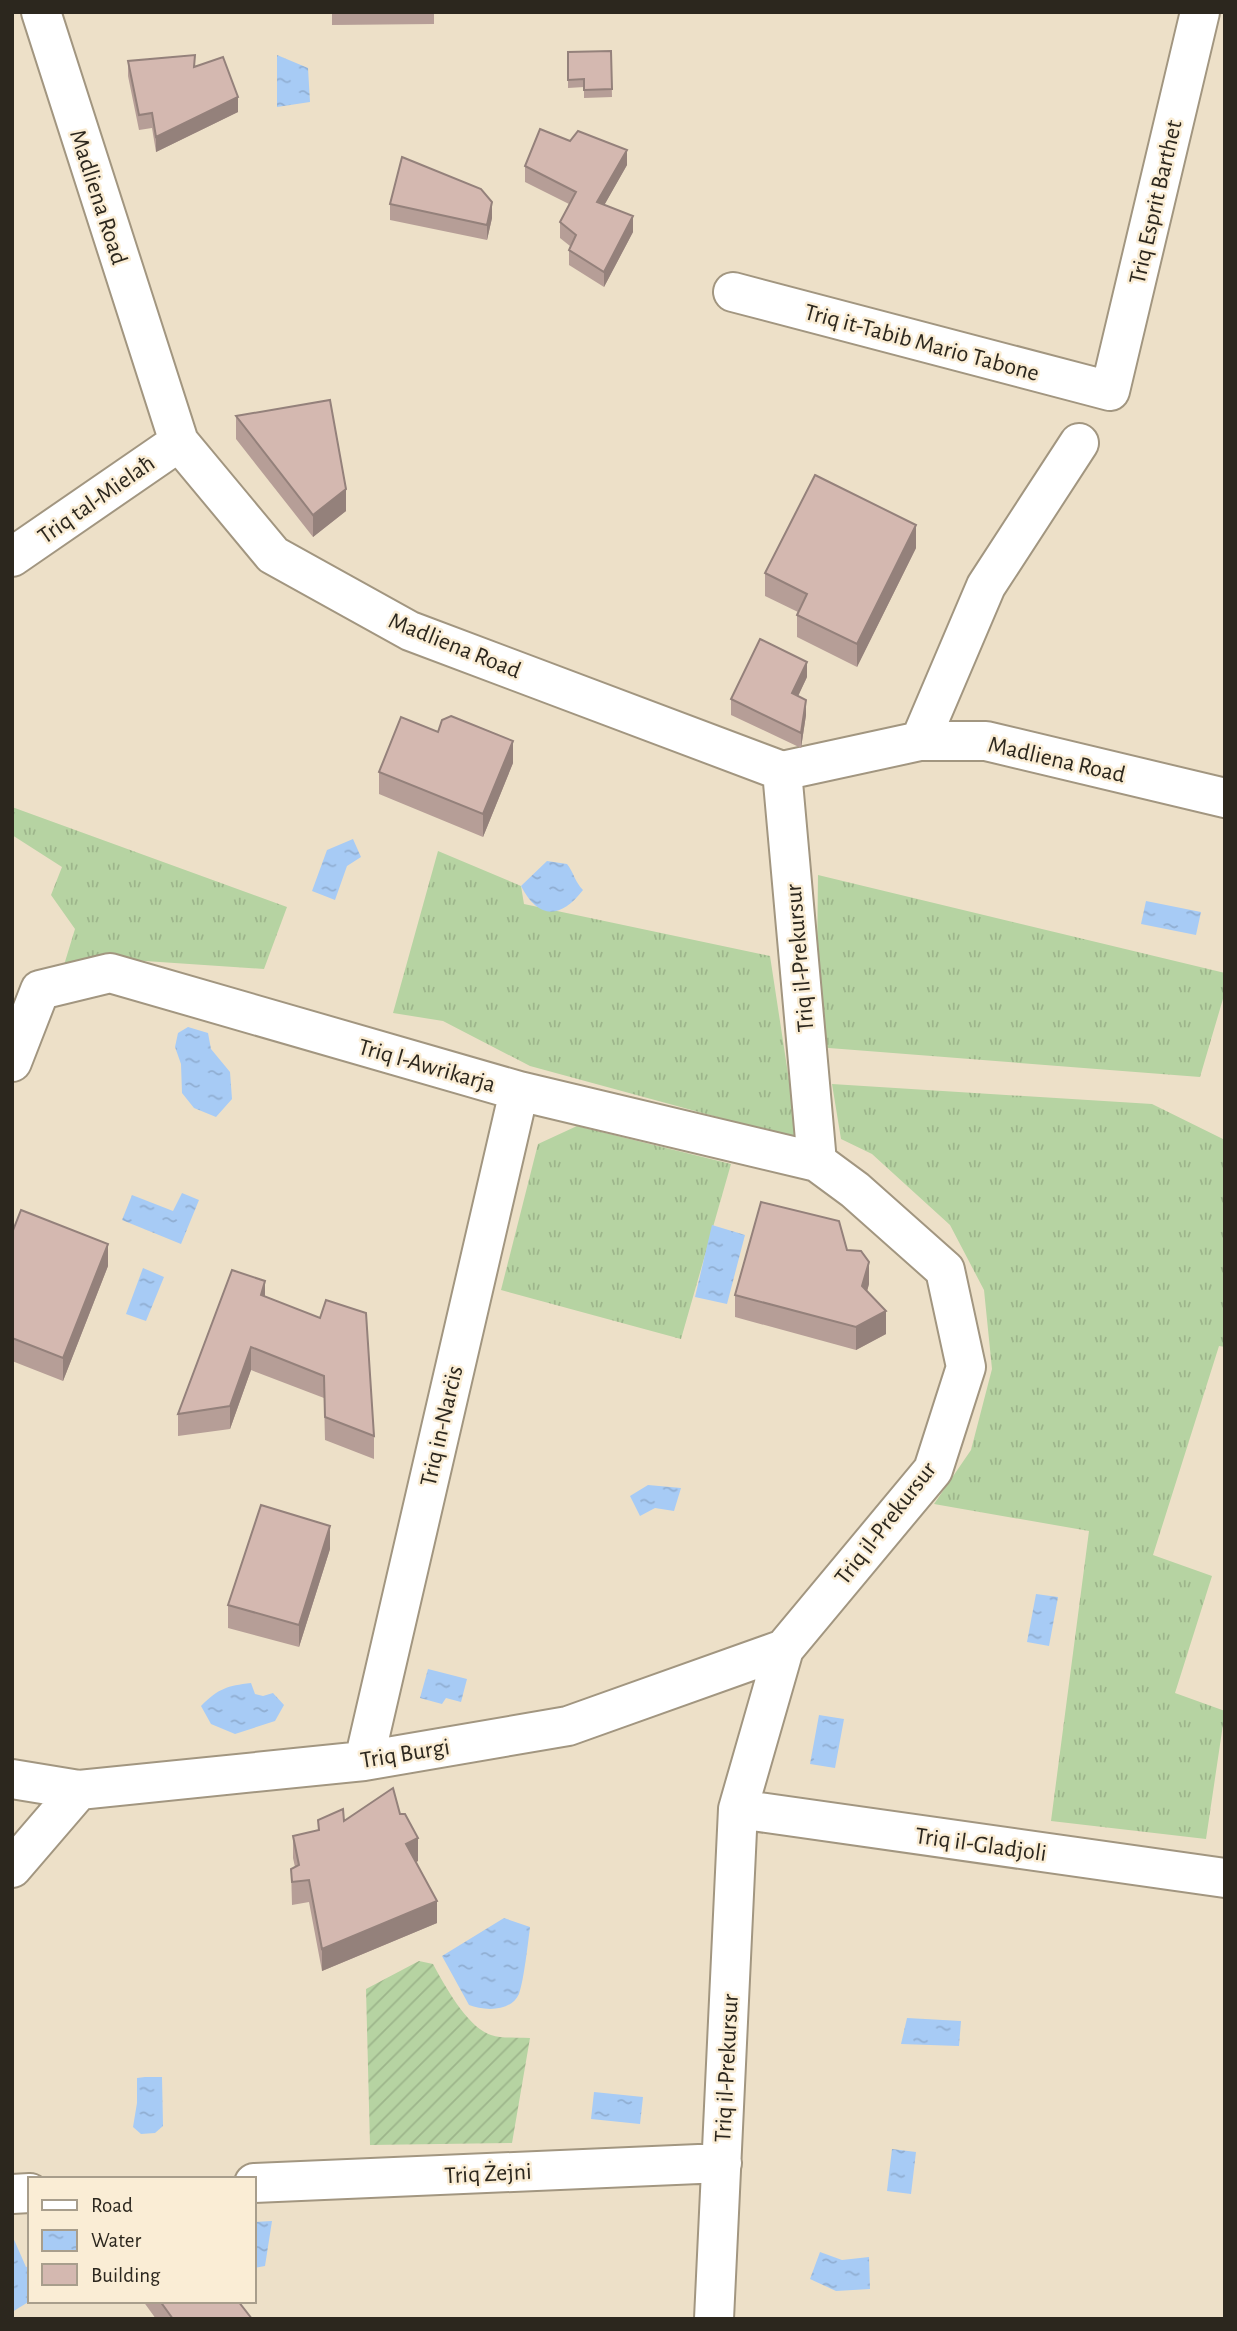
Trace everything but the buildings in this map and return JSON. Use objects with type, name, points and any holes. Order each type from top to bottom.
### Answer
[{"type":"street","name":"Madliena Road","points":[[41,12],[179,442],[273,555],[410,631],[782,771],[920,741],[986,741],[1225,798]]},
{"type":"street","name":"Triq Esprit Barthet","points":[[1110,391],[1200,12]]},
{"type":"street","name":"Triq it-Tabib Mario Tabone","points":[[733,292],[1110,391]]},
{"type":"street","name":"Triq tal-Mielaħ","points":[[12,557],[179,442]]},
{"type":"street","points":[[920,741],[986,586],[1079,443]]},
{"type":"street","name":"Triq il-Prekursur","points":[[714,2319],[738,1809],[784,1648],[933,1470],[966,1367],[944,1270],[855,1189],[817,1162],[782,771]]},
{"type":"street","name":"Triq l-Awrikarja","points":[[12,1062],[40,990],[110,973],[519,1091],[817,1162]]},
{"type":"street","name":"Triq in-Narċis","points":[[364,1761],[519,1091]]},
{"type":"street","name":"Triq Burgi","points":[[12,1779],[79,1790],[364,1761],[568,1726],[784,1648]]},
{"type":"street","points":[[12,1868],[79,1790]]},
{"type":"street","name":"Triq il-Gladjoli","points":[[738,1809],[1225,1878]]},
{"type":"street","name":"Triq Żejni","points":[[256,2183],[722,2163]]},
{"type":"green space","points":[[12,807],[287,907],[264,969],[130,960],[64,965],[75,929],[51,895],[62,867],[12,835]]},
{"type":"green space","points":[[438,851],[521,886],[524,904],[770,956],[798,1139],[530,1066],[443,1021],[393,1013]]},
{"type":"green space","points":[[818,875],[1225,973],[1225,992],[1200,1077],[816,1047]]},
{"type":"green space","points":[[832,1084],[1152,1104],[1225,1140],[1225,1347],[1219,1346],[1153,1555],[1212,1576],[1175,1693],[1225,1711],[1206,1839],[1051,1821],[1089,1531],[934,1504],[971,1450],[992,1369],[984,1290],[950,1225],[872,1154],[841,1139]]},
{"type":"green space","points":[[577,1126],[731,1164],[681,1339],[501,1290],[538,1144]]},
{"type":"green space","points":[[419,1961],[433,1964],[457,2005],[482,2031],[500,2037],[530,2038],[512,2143],[370,2145],[366,1989]]},
{"type":"water","points":[[277,55],[308,68],[310,102],[277,107]]},
{"type":"water","points":[[353,839],[361,857],[347,866],[335,900],[312,891],[327,850]]},
{"type":"water","points":[[547,861],[567,864],[583,890],[558,911],[542,910],[521,886]]},
{"type":"water","points":[[1146,901],[1201,912],[1196,935],[1141,924]]},
{"type":"water","points":[[188,1027],[208,1033],[211,1049],[230,1072],[232,1099],[216,1117],[194,1108],[182,1093],[181,1064],[175,1047],[178,1033]]},
{"type":"water","points":[[182,1193],[199,1200],[181,1244],[122,1220],[132,1195],[173,1211]]},
{"type":"water","points":[[712,1225],[745,1235],[727,1304],[695,1297]]},
{"type":"water","points":[[143,1268],[164,1277],[146,1321],[126,1314]]},
{"type":"water","points":[[648,1485],[681,1488],[674,1511],[655,1508],[640,1516],[630,1496]]},
{"type":"water","points":[[1036,1594],[1058,1597],[1049,1646],[1027,1642]]},
{"type":"water","points":[[428,1669],[467,1679],[461,1702],[446,1698],[442,1704],[420,1698]]},
{"type":"water","points":[[251,1683],[255,1694],[263,1696],[273,1693],[284,1705],[275,1721],[235,1734],[211,1724],[201,1706],[224,1689]]},
{"type":"water","points":[[819,1715],[844,1719],[835,1768],[810,1764]]},
{"type":"water","points":[[504,1918],[530,1927],[519,1994],[504,2007],[489,2009],[469,2005],[442,1956]]},
{"type":"water","points":[[907,2018],[961,2021],[959,2046],[901,2044]]},
{"type":"water","points":[[162,2077],[163,2126],[155,2133],[141,2134],[133,2127],[137,2078]]},
{"type":"water","points":[[594,2092],[643,2097],[640,2124],[591,2119]]},
{"type":"water","points":[[892,2149],[916,2152],[911,2194],[887,2191]]},
{"type":"water","points":[[272,2221],[265,2266],[256,2268],[256,2222]]},
{"type":"water","points":[[12,2235],[28,2266],[28,2302],[12,2312]]},
{"type":"water","points":[[820,2252],[842,2260],[869,2257],[870,2289],[836,2291],[810,2279]]}]
